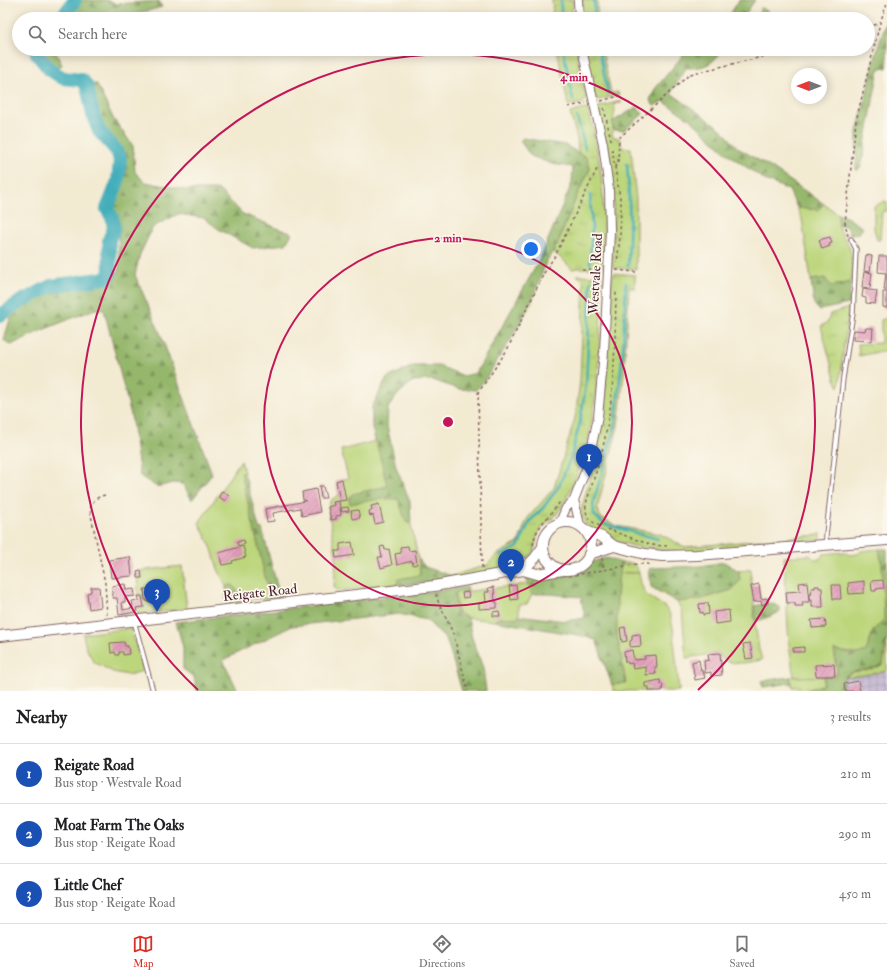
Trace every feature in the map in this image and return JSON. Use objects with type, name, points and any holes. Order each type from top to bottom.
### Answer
[{"type":"main road","points":[[523,570],[535,558],[538,546],[544,539],[547,532],[560,522],[567,521],[602,537],[614,546],[645,554],[676,556],[887,540]]},
{"type":"main road","points":[[538,546],[549,562],[565,573],[579,566],[585,561],[589,554],[591,546],[590,538],[583,528]]},
{"type":"main road","points":[[589,554],[614,546]]},
{"type":"main road","name":"Reigate Road","points":[[0,636],[434,586],[523,570],[537,574],[565,573]]},
{"type":"street","points":[[578,0],[578,12]]},
{"type":"street","name":"Westvale Road","points":[[560,522],[566,508],[574,500],[588,464],[598,417],[610,231],[609,190],[611,167],[603,144],[584,56]]},
{"type":"street","points":[[574,500],[583,528]]},
{"type":"lane","points":[[826,544],[843,378],[853,313],[856,249],[851,239]]},
{"type":"lane","points":[[134,621],[153,691]]},
{"type":"path","points":[[875,43],[887,4]]},
{"type":"path","points":[[875,25],[880,23]]},
{"type":"path","points":[[481,578],[483,571],[478,393],[508,350],[544,273],[556,254],[597,169],[611,167],[618,163],[619,138],[690,74],[766,56]]},
{"type":"path","points":[[851,239],[848,235],[845,223],[856,121],[872,56]]},
{"type":"path","points":[[611,167],[621,204],[620,237],[616,270]]},
{"type":"path","points":[[616,286],[613,373],[609,411],[602,452],[585,510],[588,518],[593,523],[618,534],[651,545],[662,546]]},
{"type":"path","points":[[105,495],[98,497],[92,503],[90,510],[105,583],[107,624]]},
{"type":"path","points":[[538,546],[534,535],[558,503]]},
{"type":"path","points":[[602,555],[604,570]]},
{"type":"path","points":[[565,573],[604,570],[637,564],[650,564]]},
{"type":"path","points":[[434,586],[438,601],[453,633],[468,691]]},
{"type":"shaded area","points":[[887,634],[887,691],[843,691],[842,685],[844,676],[877,668]]},
{"type":"green space","points":[[106,0],[115,4],[159,1],[162,7],[143,12],[72,12],[80,1]]},
{"type":"green space","points":[[552,0],[573,0],[572,12],[553,12]]},
{"type":"green space","points":[[582,0],[597,0],[598,12],[582,12]]},
{"type":"green space","points":[[739,0],[755,0],[747,12],[731,12]]},
{"type":"green space","points":[[762,8],[769,12],[759,12]]},
{"type":"green space","points":[[885,25],[887,25],[887,68],[879,68],[861,167],[856,171],[857,131],[876,54]]},
{"type":"green space","points":[[45,56],[58,56],[62,65],[58,68],[46,59]]},
{"type":"green space","points":[[558,56],[577,56],[586,99],[583,103],[568,105]]},
{"type":"green space","points":[[586,56],[603,56],[611,93],[618,92],[619,95],[598,100],[595,98]]},
{"type":"green space","points":[[682,56],[717,56],[711,62],[703,66],[686,68],[671,93],[721,129],[738,148],[770,167],[824,204],[818,210],[797,208],[789,190],[765,180],[729,155],[691,120],[663,101],[654,106],[650,100],[655,89]]},
{"type":"green space","points":[[96,83],[113,118],[133,146],[135,172],[145,182],[187,190],[219,190],[243,214],[292,233],[286,244],[253,248],[220,230],[204,218],[178,214],[153,227],[140,254],[135,275],[160,333],[212,474],[192,500],[183,484],[173,483],[157,487],[140,476],[131,415],[104,310],[95,309],[40,331],[11,345],[4,340],[12,312],[46,295],[113,281],[119,270],[118,222],[114,211],[116,191],[127,168],[122,152],[99,125],[91,90]]},
{"type":"green space","points":[[621,101],[621,103],[614,104],[615,112],[612,135],[619,138],[622,148],[631,148],[636,199],[636,269],[614,268],[612,266],[614,208],[612,173],[598,110],[599,107]]},
{"type":"green space","points":[[637,107],[643,114],[623,131],[614,130],[612,122]]},
{"type":"green space","points":[[585,109],[589,111],[593,127],[603,190],[604,255],[603,263],[600,269],[572,269],[553,252],[577,195],[590,169],[587,158],[578,153],[577,138],[570,113]]},
{"type":"green space","points":[[523,138],[565,145],[587,158],[590,169],[577,195],[557,245],[546,262],[532,301],[511,339],[484,381],[476,390],[459,389],[432,380],[413,381],[398,394],[388,408],[387,426],[396,467],[410,502],[411,524],[406,522],[390,498],[350,505],[349,499],[352,494],[387,486],[372,428],[372,407],[387,378],[413,366],[439,366],[464,376],[476,373],[540,259],[572,183],[573,167],[552,164],[531,156],[520,141]]},
{"type":"green space","points":[[885,201],[887,202],[887,211],[882,211],[880,240],[877,240],[874,228],[874,206]]},
{"type":"green space","points":[[824,204],[838,214],[839,227],[848,244],[852,258],[851,282],[831,286],[825,278],[811,280],[802,219],[797,208],[818,210]]},
{"type":"green space","points":[[838,214],[848,218],[863,228],[859,233],[850,234],[847,226],[837,225]]},
{"type":"green space","points":[[614,273],[635,275],[635,288],[629,288],[624,373],[618,426],[597,509],[601,518],[617,526],[660,534],[685,547],[818,535],[821,533],[821,538],[819,540],[678,552],[633,546],[614,540],[586,525],[582,517],[581,510],[590,479],[604,408],[612,277]]},
{"type":"green space","points":[[577,275],[600,276],[602,280],[599,359],[593,412],[588,438],[581,462],[570,490],[563,505],[556,515],[540,530],[533,552],[527,558],[498,571],[445,581],[452,576],[487,565],[498,554],[518,543],[527,519],[554,488],[575,418],[580,381],[584,282]]},
{"type":"green space","points":[[825,278],[831,286],[851,282],[849,304],[819,310],[814,304],[811,280]]},
{"type":"green space","points":[[849,308],[839,387],[835,379],[821,326],[828,322],[830,314]]},
{"type":"green space","points":[[887,318],[887,350],[859,356],[858,344],[881,343],[881,320]]},
{"type":"green space","points":[[376,441],[387,486],[352,494],[349,499],[350,504],[379,499],[398,499],[406,522],[411,524],[418,556],[420,575],[398,579],[397,585],[337,591],[334,587],[336,558],[328,507],[332,499],[339,495],[336,481],[348,478],[341,450]]},
{"type":"green space","points":[[241,460],[244,472],[241,473],[270,598],[243,600],[233,585],[226,586],[218,569],[212,549],[199,523]]},
{"type":"green space","points":[[244,472],[259,528],[262,529],[280,597],[270,598],[241,473]]},
{"type":"green space","points":[[879,549],[887,549],[887,634],[883,664],[845,676],[842,685],[843,691],[809,691],[809,689],[823,685],[824,676],[835,676],[837,672],[834,650],[857,654],[866,651],[873,631],[884,619],[882,566]]},
{"type":"green space","points":[[879,549],[882,566],[884,619],[873,631],[866,651],[857,654],[834,650],[837,672],[835,676],[794,677],[789,645],[784,557],[810,555],[814,559],[820,559],[823,554],[844,552],[849,555],[858,554],[861,551]]},
{"type":"green space","points":[[607,558],[622,563],[619,573],[617,598],[617,633],[626,683],[612,685],[596,640],[578,635],[494,621],[498,618],[525,616],[566,621],[585,618],[581,597],[532,594],[526,578],[577,572],[597,560]]},
{"type":"green space","points":[[419,559],[425,567],[452,576],[445,581],[397,585],[397,579],[420,575]]},
{"type":"green space","points":[[724,562],[739,571],[740,580],[732,590],[699,600],[677,602],[651,587],[649,569],[701,566]]},
{"type":"green space","points":[[622,563],[632,563],[637,568],[639,573],[619,573]]},
{"type":"green space","points":[[182,566],[187,609],[137,614],[136,608],[144,607],[142,596],[138,596],[137,571]]},
{"type":"green space","points":[[751,569],[751,586],[754,602],[753,610],[762,660],[743,663],[728,662],[720,656],[719,653],[686,658],[682,611],[677,602],[699,600],[732,590],[740,580],[739,571]]},
{"type":"green space","points":[[619,573],[639,573],[645,594],[665,607],[670,614],[673,628],[679,691],[614,691],[612,685],[626,683],[617,633]]},
{"type":"green space","points":[[528,584],[532,594],[527,604],[519,605],[519,617],[498,618],[494,621],[468,618],[457,612],[455,593]]},
{"type":"green space","points":[[233,585],[243,600],[241,603],[226,604],[226,586]]},
{"type":"green space","points":[[467,587],[468,591],[455,593],[457,612],[468,618],[472,638],[483,668],[486,691],[462,691],[447,641],[427,620],[399,614],[292,626],[223,660],[238,691],[197,691],[194,677],[183,669],[183,647],[176,622]]},
{"type":"green space","points":[[772,603],[780,607],[780,612],[761,620],[755,620],[754,606]]},
{"type":"green space","points":[[131,628],[143,671],[128,675],[113,672],[94,662],[86,648],[83,634]]},
{"type":"green space","points":[[887,634],[887,671],[851,677],[844,676],[853,672],[874,669],[883,664]]},
{"type":"green space","points":[[824,676],[823,685],[809,689],[792,687],[790,677]]},
{"type":"green space","points":[[790,677],[791,683],[763,687],[761,681]]},
{"type":"building","points":[[830,237],[832,243],[829,244],[830,246],[822,249],[819,240]]},
{"type":"building","points":[[866,255],[872,256],[870,272],[864,271]]},
{"type":"building","points":[[879,256],[887,256],[887,290],[884,290],[886,273],[878,272]]},
{"type":"building","points":[[864,272],[872,273],[870,288],[862,287]]},
{"type":"building","points":[[863,289],[877,291],[875,304],[866,303],[866,298],[862,297]]},
{"type":"building","points":[[883,292],[887,292],[887,308],[883,307]]},
{"type":"building","points":[[866,328],[873,328],[872,341],[853,340],[854,330],[865,331]]},
{"type":"building","points":[[342,479],[346,500],[340,501],[336,481]]},
{"type":"building","points":[[319,486],[323,486],[326,498],[321,498]]},
{"type":"building","points":[[316,489],[320,512],[302,516],[300,508],[273,513],[274,521],[267,522],[265,509],[306,501],[303,500],[302,492]]},
{"type":"building","points":[[222,491],[229,496],[225,501],[219,497]]},
{"type":"building","points":[[339,501],[341,515],[336,516],[336,519],[331,520],[328,507],[334,505],[333,502]]},
{"type":"building","points":[[379,504],[383,522],[375,524],[373,515],[370,516],[369,511],[372,510],[371,506]]},
{"type":"building","points":[[348,507],[349,511],[342,512],[341,508]]},
{"type":"building","points":[[358,510],[360,518],[352,519],[351,511]]},
{"type":"building","points":[[244,540],[245,544],[238,546],[237,542]]},
{"type":"building","points":[[352,542],[354,555],[336,558],[335,551],[340,551],[340,544]]},
{"type":"building","points":[[243,546],[246,557],[232,561],[233,563],[222,565],[219,553]]},
{"type":"building","points":[[384,546],[385,550],[389,549],[392,565],[381,568],[378,557],[382,557],[380,547]]},
{"type":"building","points":[[408,546],[409,551],[415,550],[417,564],[413,565],[412,561],[397,565],[395,554],[401,553],[400,547]]},
{"type":"building","points":[[130,557],[132,576],[111,578],[109,560]]},
{"type":"building","points":[[141,570],[142,578],[138,578],[137,571]]},
{"type":"building","points":[[883,580],[884,588],[872,591],[871,581]]},
{"type":"building","points":[[864,581],[864,593],[849,594],[848,583]]},
{"type":"building","points":[[807,582],[809,602],[802,602],[803,606],[795,606],[795,603],[787,603],[786,592],[800,591],[799,583]]},
{"type":"building","points":[[125,584],[126,590],[134,589],[135,596],[125,597],[125,602],[122,602],[123,610],[133,608],[132,601],[139,600],[138,596],[142,596],[144,607],[136,608],[137,612],[119,615],[117,598],[113,598],[112,586]]},
{"type":"building","points":[[759,584],[761,599],[767,598],[768,603],[762,605],[761,601],[754,602],[751,586]]},
{"type":"building","points":[[516,585],[518,599],[511,600],[509,586]]},
{"type":"building","points":[[832,585],[840,585],[841,599],[833,599]]},
{"type":"building","points":[[815,586],[822,588],[823,607],[812,607],[812,600],[809,600],[809,594],[812,594],[811,588],[815,588]]},
{"type":"building","points":[[91,587],[99,587],[101,607],[89,609],[87,593],[91,592]]},
{"type":"building","points":[[494,587],[497,608],[479,609],[479,603],[486,602],[485,592],[489,592],[488,588]]},
{"type":"building","points":[[144,589],[148,589],[149,594],[169,592],[170,598],[147,602],[147,600],[145,600]]},
{"type":"building","points":[[468,592],[469,597],[463,598],[462,593]]},
{"type":"building","points":[[708,603],[709,614],[703,615],[703,612],[700,613],[699,604]]},
{"type":"building","points":[[729,610],[730,622],[715,624],[714,612]]},
{"type":"building","points":[[499,611],[500,616],[493,616],[493,612]]},
{"type":"building","points":[[825,619],[826,627],[812,628],[811,620]]},
{"type":"building","points":[[625,627],[627,641],[622,642],[620,628]]},
{"type":"building","points":[[640,634],[641,646],[630,647],[632,635]]},
{"type":"building","points":[[124,642],[125,646],[128,646],[129,654],[123,655],[123,652],[119,652],[119,655],[116,655],[115,652],[111,653],[110,643]]},
{"type":"building","points":[[750,643],[753,658],[746,659],[743,644]]},
{"type":"building","points":[[804,647],[804,652],[793,652],[793,648]]},
{"type":"building","points":[[632,650],[634,660],[645,659],[644,656],[656,655],[656,674],[646,675],[646,667],[633,669],[632,663],[628,664],[628,662],[625,662],[624,652]]},
{"type":"building","points":[[720,653],[722,675],[711,676],[711,672],[705,673],[704,661],[709,660],[708,654]]},
{"type":"building","points":[[699,660],[701,671],[703,671],[705,678],[695,680],[692,662]]},
{"type":"building","points":[[834,664],[835,676],[816,676],[815,665]]},
{"type":"building","points":[[660,680],[661,685],[663,684],[662,691],[649,691],[649,687],[645,687],[645,683]]},
{"type":"building","points":[[858,681],[860,691],[845,691],[844,684]]},
{"type":"waterway","points":[[66,12],[75,0]]},
{"type":"waterway","points":[[561,0],[561,12]]},
{"type":"waterway","points":[[594,0],[595,12]]},
{"type":"waterway","points":[[0,315],[20,302],[51,286],[106,278],[110,273],[109,240],[114,228],[112,217],[107,209],[118,181],[120,159],[116,150],[99,131],[93,115],[87,86],[82,80],[63,78],[49,69],[39,56]]},
{"type":"waterway","points":[[564,56],[573,100]]},
{"type":"waterway","points":[[600,56],[608,93]]},
{"type":"waterway","points":[[577,117],[585,148]]},
{"type":"waterway","points":[[627,164],[629,189],[628,266]]},
{"type":"waterway","points":[[590,195],[592,227],[590,264]]},
{"type":"waterway","points":[[500,556],[518,547],[530,521],[543,508],[559,486],[571,457],[580,422],[586,386],[591,281]]},
{"type":"waterway","points":[[626,283],[623,349],[615,426],[593,504],[594,515],[604,524],[658,539]]},
{"type":"place","name":"Reigate Road","points":[[589,477]]},
{"type":"place","name":"Moat Farm The Oaks","points":[[511,582]]},
{"type":"place","name":"Little Chef","points":[[157,612]]}]
